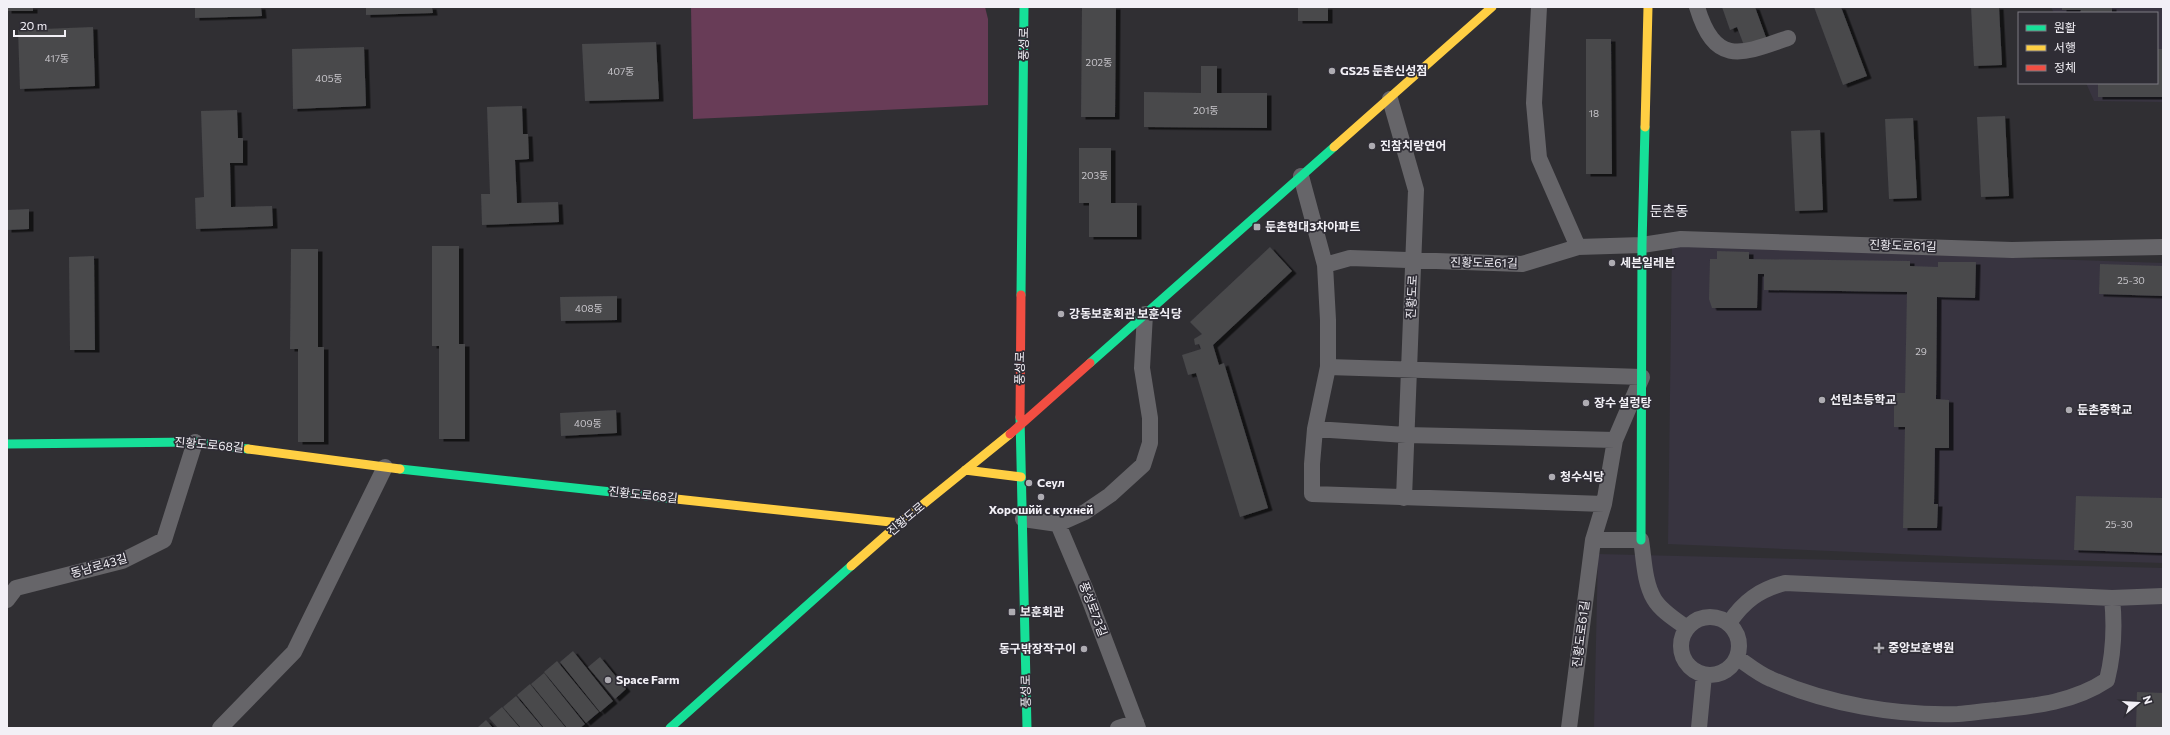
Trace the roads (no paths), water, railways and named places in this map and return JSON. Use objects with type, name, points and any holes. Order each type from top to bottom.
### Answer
[{"type":"street","name":"풍성로","points":[[1024,7],[1020,426],[1027,728]]},
{"type":"street","name":"진황도로","points":[[670,728],[900,523],[1020,426],[1492,7]]},
{"type":"street","points":[[1539,7],[1534,103],[1539,158],[1578,247]]},
{"type":"street","name":"진황도로61길","points":[[1641,540],[1642,245],[1648,7]]},
{"type":"street","points":[[1697,7],[1710,37],[1721,46],[1734,53],[1750,52],[1788,38]]},
{"type":"street","name":"진황도로","points":[[1390,99],[1416,190],[1404,498]]},
{"type":"street","points":[[1301,176],[1325,265],[1328,320],[1328,367],[1315,430],[1312,464],[1312,494],[1604,504]]},
{"type":"street","name":"진황도로61길","points":[[1325,265],[1350,258],[1522,264],[1578,247],[1642,245],[1681,239],[2012,250],[2163,247]]},
{"type":"street","points":[[1023,519],[1058,524],[1085,512],[1110,495],[1143,465],[1150,443],[1150,418],[1142,368],[1145,314]]},
{"type":"street","points":[[1328,367],[1642,377]]},
{"type":"street","name":"진황도로61길","points":[[1569,728],[1593,540],[1604,504],[1615,440],[1642,377]]},
{"type":"street","points":[[1315,430],[1406,435],[1615,440]]},
{"type":"street","name":"진황도로68길","points":[[7,444],[195,442],[385,467],[900,523]]},
{"type":"street","name":"동남로43길","points":[[7,600],[16,588],[122,561],[164,540],[195,442]]},
{"type":"street","points":[[220,728],[294,652],[385,467]]},
{"type":"street","points":[[965,470],[1021,477]]},
{"type":"street","name":"풍성로73길","points":[[1058,524],[1085,588],[1137,725]]},
{"type":"street","points":[[1593,540],[1641,540],[1646,576],[1654,599],[1670,616],[1687,628]]},
{"type":"street","points":[[1730,623],[1740,608],[1753,595],[1770,587],[1785,583],[2112,598],[2163,596]]},
{"type":"street","points":[[1738,658],[1771,679],[1820,696],[1863,706],[1905,712],[1958,714],[2034,707],[2064,700],[2096,688],[2107,680],[2113,656],[2115,627],[2112,598]]},
{"type":"street","points":[[1712,616],[1721,618],[1730,623],[1736,631],[1739,640],[1738,658],[1732,666],[1724,672],[1714,676],[1695,672],[1688,665],[1683,656],[1682,636],[1687,628],[1694,621],[1712,616]]},
{"type":"street","points":[[1699,728],[1704,675]]},
{"type":"street","points":[[1118,728],[1137,725]]},
{"type":"place","name":"GS25 둔촌신성점","points":[[1332,71]]},
{"type":"place","name":"진참치랑연어","points":[[1372,146]]},
{"type":"place","name":"둔촌현대3차아파트","points":[[1257,227]]},
{"type":"place","name":"세븐일레븐","points":[[1612,263]]},
{"type":"place","name":"강동보훈회관 보훈식당","points":[[1061,314]]},
{"type":"place","name":"선린초등학교","points":[[1822,400]]},
{"type":"place","name":"장수 설렁탕","points":[[1586,403]]},
{"type":"place","name":"둔촌중학교","points":[[2069,410]]},
{"type":"place","name":"청수식당","points":[[1552,477]]},
{"type":"place","name":"Сеул","points":[[1029,483]]},
{"type":"place","name":"Хорошйй с кухней","points":[[1041,497]]},
{"type":"place","name":"보훈회관","points":[[1012,612]]},
{"type":"place","name":"중앙보훈병원","points":[[1879,648]]},
{"type":"place","name":"동구밖장작구이","points":[[1084,649]]},
{"type":"place","name":"Space Farm","points":[[608,680]]},
{"type":"district","name":"둔촌동","points":[[1669,211]]}]
